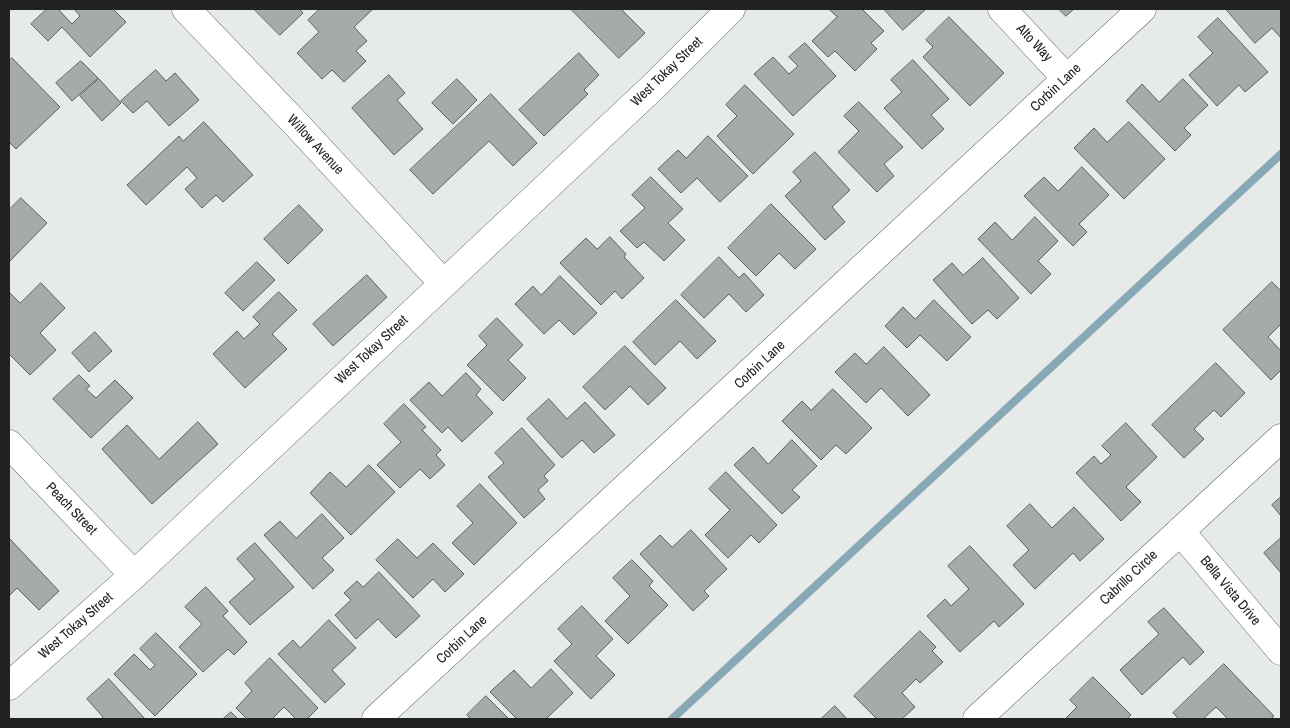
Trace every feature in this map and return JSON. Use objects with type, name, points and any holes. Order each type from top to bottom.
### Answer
[{"type":"street","name":"Willow Avenue","points":[[186,9],[298,126],[443,283]]},
{"type":"street","name":"Alto Way","points":[[1002,9],[1066,78]]},
{"type":"street","name":"Corbin Lane","points":[[376,719],[811,318],[1142,9]]},
{"type":"street","name":"West Tokay Street","points":[[9,686],[134,575],[654,86],[727,10]]},
{"type":"street","name":"Cabrillo Circle","points":[[977,719],[1281,438]]},
{"type":"street","name":"Peach Street","points":[[9,444],[134,575]]},
{"type":"street","name":"Bella Vista Drive","points":[[1180,531],[1281,651]]},
{"type":"building","points":[[47,9],[58,9],[72,24],[80,16],[74,9],[113,9],[126,22],[90,57],[62,27],[48,41],[31,24]]},
{"type":"building","points":[[254,9],[299,9],[303,13],[280,35]]},
{"type":"building","points":[[320,9],[373,9],[354,27],[367,41],[356,51],[366,61],[344,82],[332,70],[322,79],[297,53],[319,32],[308,20]]},
{"type":"building","points":[[571,9],[621,9],[645,33],[619,58]]},
{"type":"building","points":[[829,9],[862,9],[884,31],[871,43],[877,49],[855,71],[835,51],[828,57],[812,41],[837,17]]},
{"type":"building","points":[[884,9],[926,9],[903,30]]},
{"type":"building","points":[[1059,9],[1074,9],[1066,16]]},
{"type":"building","points":[[1226,9],[1281,9],[1281,38],[1272,28],[1255,43]]},
{"type":"building","points":[[949,17],[1004,73],[970,106],[923,57],[933,47],[926,40]]},
{"type":"building","points":[[1218,18],[1268,72],[1245,92],[1239,85],[1217,106],[1189,75],[1213,53],[1198,37]]},
{"type":"building","points":[[805,43],[836,76],[793,116],[754,74],[773,57],[789,74],[798,66],[789,57]]},
{"type":"building","points":[[579,53],[599,75],[584,90],[588,94],[544,136],[519,110]]},
{"type":"building","points":[[12,58],[60,107],[16,149],[9,142],[9,61]]},
{"type":"building","points":[[913,60],[949,99],[931,115],[944,129],[922,149],[884,108],[902,92],[891,80]]},
{"type":"building","points":[[81,61],[98,78],[72,101],[56,83]]},
{"type":"building","points":[[156,70],[166,81],[175,73],[199,100],[169,126],[147,101],[133,113],[121,101]]},
{"type":"building","points":[[389,75],[405,93],[397,100],[423,129],[394,155],[352,108]]},
{"type":"building","points":[[99,79],[121,103],[102,121],[80,96]]},
{"type":"building","points":[[457,79],[477,100],[453,124],[432,103]]},
{"type":"building","points":[[1183,79],[1208,105],[1184,128],[1191,135],[1175,151],[1126,101],[1142,84],[1159,102]]},
{"type":"building","points":[[745,85],[794,134],[753,174],[717,136],[737,116],[726,105]]},
{"type":"building","points":[[491,94],[537,143],[513,166],[489,141],[433,194],[410,170]]},
{"type":"building","points":[[859,102],[903,147],[884,164],[894,176],[877,192],[838,152],[859,131],[844,116]]},
{"type":"building","points":[[204,122],[253,175],[223,202],[216,195],[202,208],[185,189],[197,178],[187,167],[146,205],[127,185],[179,136],[183,141]]},
{"type":"building","points":[[1129,122],[1165,159],[1124,199],[1074,148],[1094,128],[1107,142]]},
{"type":"building","points":[[708,136],[748,176],[720,202],[697,178],[681,193],[658,169],[678,150],[686,158]]},
{"type":"building","points":[[815,152],[850,190],[832,207],[845,222],[825,240],[785,196],[801,181],[793,172]]},
{"type":"building","points":[[1082,167],[1109,195],[1079,224],[1087,232],[1073,246],[1024,196],[1044,177],[1058,191]]},
{"type":"building","points":[[651,177],[683,209],[668,223],[685,240],[664,261],[644,242],[637,248],[620,231],[645,208],[632,195]]},
{"type":"building","points":[[21,198],[47,223],[9,262],[9,210]]},
{"type":"building","points":[[771,204],[816,249],[795,269],[779,253],[756,276],[728,248]]},
{"type":"building","points":[[299,205],[323,230],[288,264],[264,239]]},
{"type":"building","points":[[1035,217],[1058,241],[1038,261],[1051,274],[1031,294],[978,239],[995,222],[1012,240]]},
{"type":"building","points":[[610,237],[626,254],[624,257],[644,278],[622,299],[615,291],[601,305],[560,263],[586,238],[597,249]]},
{"type":"building","points":[[719,257],[739,278],[744,273],[764,295],[746,312],[729,294],[704,318],[681,295]]},
{"type":"building","points":[[983,258],[1019,298],[997,319],[988,310],[972,324],[933,280],[952,263],[963,275]]},
{"type":"building","points":[[257,262],[275,280],[243,311],[225,293]]},
{"type":"building","points":[[367,275],[387,297],[333,346],[313,324]]},
{"type":"building","points":[[560,276],[597,313],[574,335],[559,320],[544,334],[515,304],[533,286],[541,295]]},
{"type":"building","points":[[1272,282],[1281,291],[1281,324],[1268,337],[1281,351],[1281,370],[1271,380],[1223,330]]},
{"type":"building","points":[[41,283],[65,308],[40,333],[56,350],[30,375],[9,354],[9,292],[20,303]]},
{"type":"building","points":[[279,292],[297,310],[272,334],[287,349],[245,388],[213,354],[237,331],[244,339],[260,324],[253,317]]},
{"type":"building","points":[[676,300],[716,341],[697,359],[680,341],[655,365],[633,342]]},
{"type":"building","points":[[934,300],[971,337],[947,361],[920,335],[907,348],[885,326],[903,307],[915,319]]},
{"type":"building","points":[[497,318],[523,345],[508,360],[526,378],[503,401],[467,365],[487,345],[479,336]]},
{"type":"building","points":[[95,332],[112,351],[89,372],[72,353]]},
{"type":"building","points":[[625,346],[666,388],[648,405],[630,386],[605,410],[583,387]]},
{"type":"building","points":[[884,347],[930,395],[908,416],[881,388],[866,403],[835,372],[855,353],[866,364]]},
{"type":"building","points":[[1216,363],[1245,393],[1221,417],[1214,410],[1194,429],[1204,439],[1184,458],[1152,425]]},
{"type":"building","points":[[466,373],[481,389],[476,395],[493,413],[462,442],[448,427],[442,433],[410,400],[429,382],[442,396]]},
{"type":"building","points":[[79,375],[90,386],[86,389],[96,398],[115,380],[133,398],[91,438],[53,399]]},
{"type":"building","points":[[833,389],[872,428],[846,454],[836,445],[821,460],[782,421],[802,401],[811,410]]},
{"type":"building","points":[[549,399],[567,419],[585,402],[615,435],[594,453],[582,440],[562,458],[527,419]]},
{"type":"building","points":[[404,404],[426,427],[422,430],[441,450],[436,455],[445,465],[430,479],[420,469],[400,488],[377,465],[401,442],[384,424]]},
{"type":"building","points":[[198,422],[218,444],[152,504],[102,449],[127,425],[159,459]]},
{"type":"building","points":[[1126,423],[1157,457],[1126,487],[1141,502],[1121,521],[1076,473],[1094,456],[1101,464],[1111,455],[1102,446]]},
{"type":"building","points":[[522,428],[555,465],[544,476],[548,481],[538,490],[545,499],[524,518],[488,477],[504,463],[495,453]]},
{"type":"building","points":[[792,440],[817,466],[792,490],[800,497],[782,514],[734,465],[753,447],[768,464]]},
{"type":"building","points":[[369,465],[395,492],[351,535],[310,493],[330,472],[346,487]]},
{"type":"building","points":[[726,472],[777,525],[759,543],[751,535],[728,558],[705,535],[730,510],[709,489]]},
{"type":"building","points":[[480,484],[517,523],[474,565],[452,543],[473,523],[457,506]]},
{"type":"building","points":[[1281,497],[1281,516],[1272,505]]},
{"type":"building","points":[[1030,504],[1052,528],[1074,507],[1104,539],[1080,561],[1073,553],[1035,589],[1013,565],[1029,550],[1007,526]]},
{"type":"building","points":[[322,514],[344,538],[322,558],[334,570],[313,589],[264,535],[280,521],[296,538]]},
{"type":"building","points":[[691,530],[727,569],[704,591],[709,596],[693,611],[640,554],[660,535],[672,547]]},
{"type":"building","points":[[9,538],[59,591],[39,610],[17,588],[9,596]]},
{"type":"building","points":[[1281,538],[1281,573],[1264,553]]},
{"type":"building","points":[[398,539],[417,558],[433,543],[464,574],[445,592],[433,579],[413,598],[376,560]]},
{"type":"building","points":[[255,543],[294,587],[250,625],[229,602],[255,579],[237,559]]},
{"type":"building","points":[[970,546],[1024,604],[999,627],[994,621],[960,652],[927,616],[945,599],[951,606],[969,589],[948,566]]},
{"type":"building","points":[[632,560],[653,581],[649,586],[668,605],[628,644],[605,621],[630,596],[613,578]]},
{"type":"building","points":[[379,572],[420,616],[396,638],[378,619],[356,639],[335,615],[351,600],[344,593],[357,581],[363,587]]},
{"type":"building","points":[[206,587],[228,611],[223,616],[247,642],[234,655],[228,649],[203,672],[179,647],[202,624],[185,607]]},
{"type":"building","points":[[582,606],[613,639],[596,656],[615,675],[591,699],[554,661],[572,644],[558,629]]},
{"type":"building","points":[[1164,608],[1204,652],[1190,665],[1183,657],[1142,695],[1120,670],[1159,634],[1148,622]]},
{"type":"building","points":[[329,620],[356,648],[332,670],[345,684],[325,703],[278,654],[293,640],[300,648]]},
{"type":"building","points":[[920,631],[936,647],[932,651],[943,662],[920,683],[916,679],[902,693],[915,707],[902,719],[877,719],[854,696]]},
{"type":"building","points":[[156,633],[197,674],[155,716],[114,674],[134,654],[150,670],[155,665],[140,649]]},
{"type":"building","points":[[270,658],[318,708],[307,719],[296,719],[284,707],[272,719],[247,719],[236,708],[252,691],[245,683]]},
{"type":"building","points":[[1224,664],[1274,716],[1271,719],[1228,719],[1216,707],[1203,719],[1179,719],[1173,713]]},
{"type":"building","points":[[551,669],[573,693],[546,719],[517,719],[490,692],[514,670],[531,688]]},
{"type":"building","points":[[1093,677],[1131,715],[1127,719],[1065,719],[1077,707],[1070,700]]},
{"type":"building","points":[[109,679],[145,719],[101,719],[103,717],[87,699]]},
{"type":"building","points":[[486,696],[508,718],[471,719],[467,715]]},
{"type":"building","points":[[835,706],[847,719],[821,719]]},
{"type":"building","points":[[231,712],[238,719],[223,719]]},
{"type":"waterway","points":[[672,719],[1281,154]]}]
